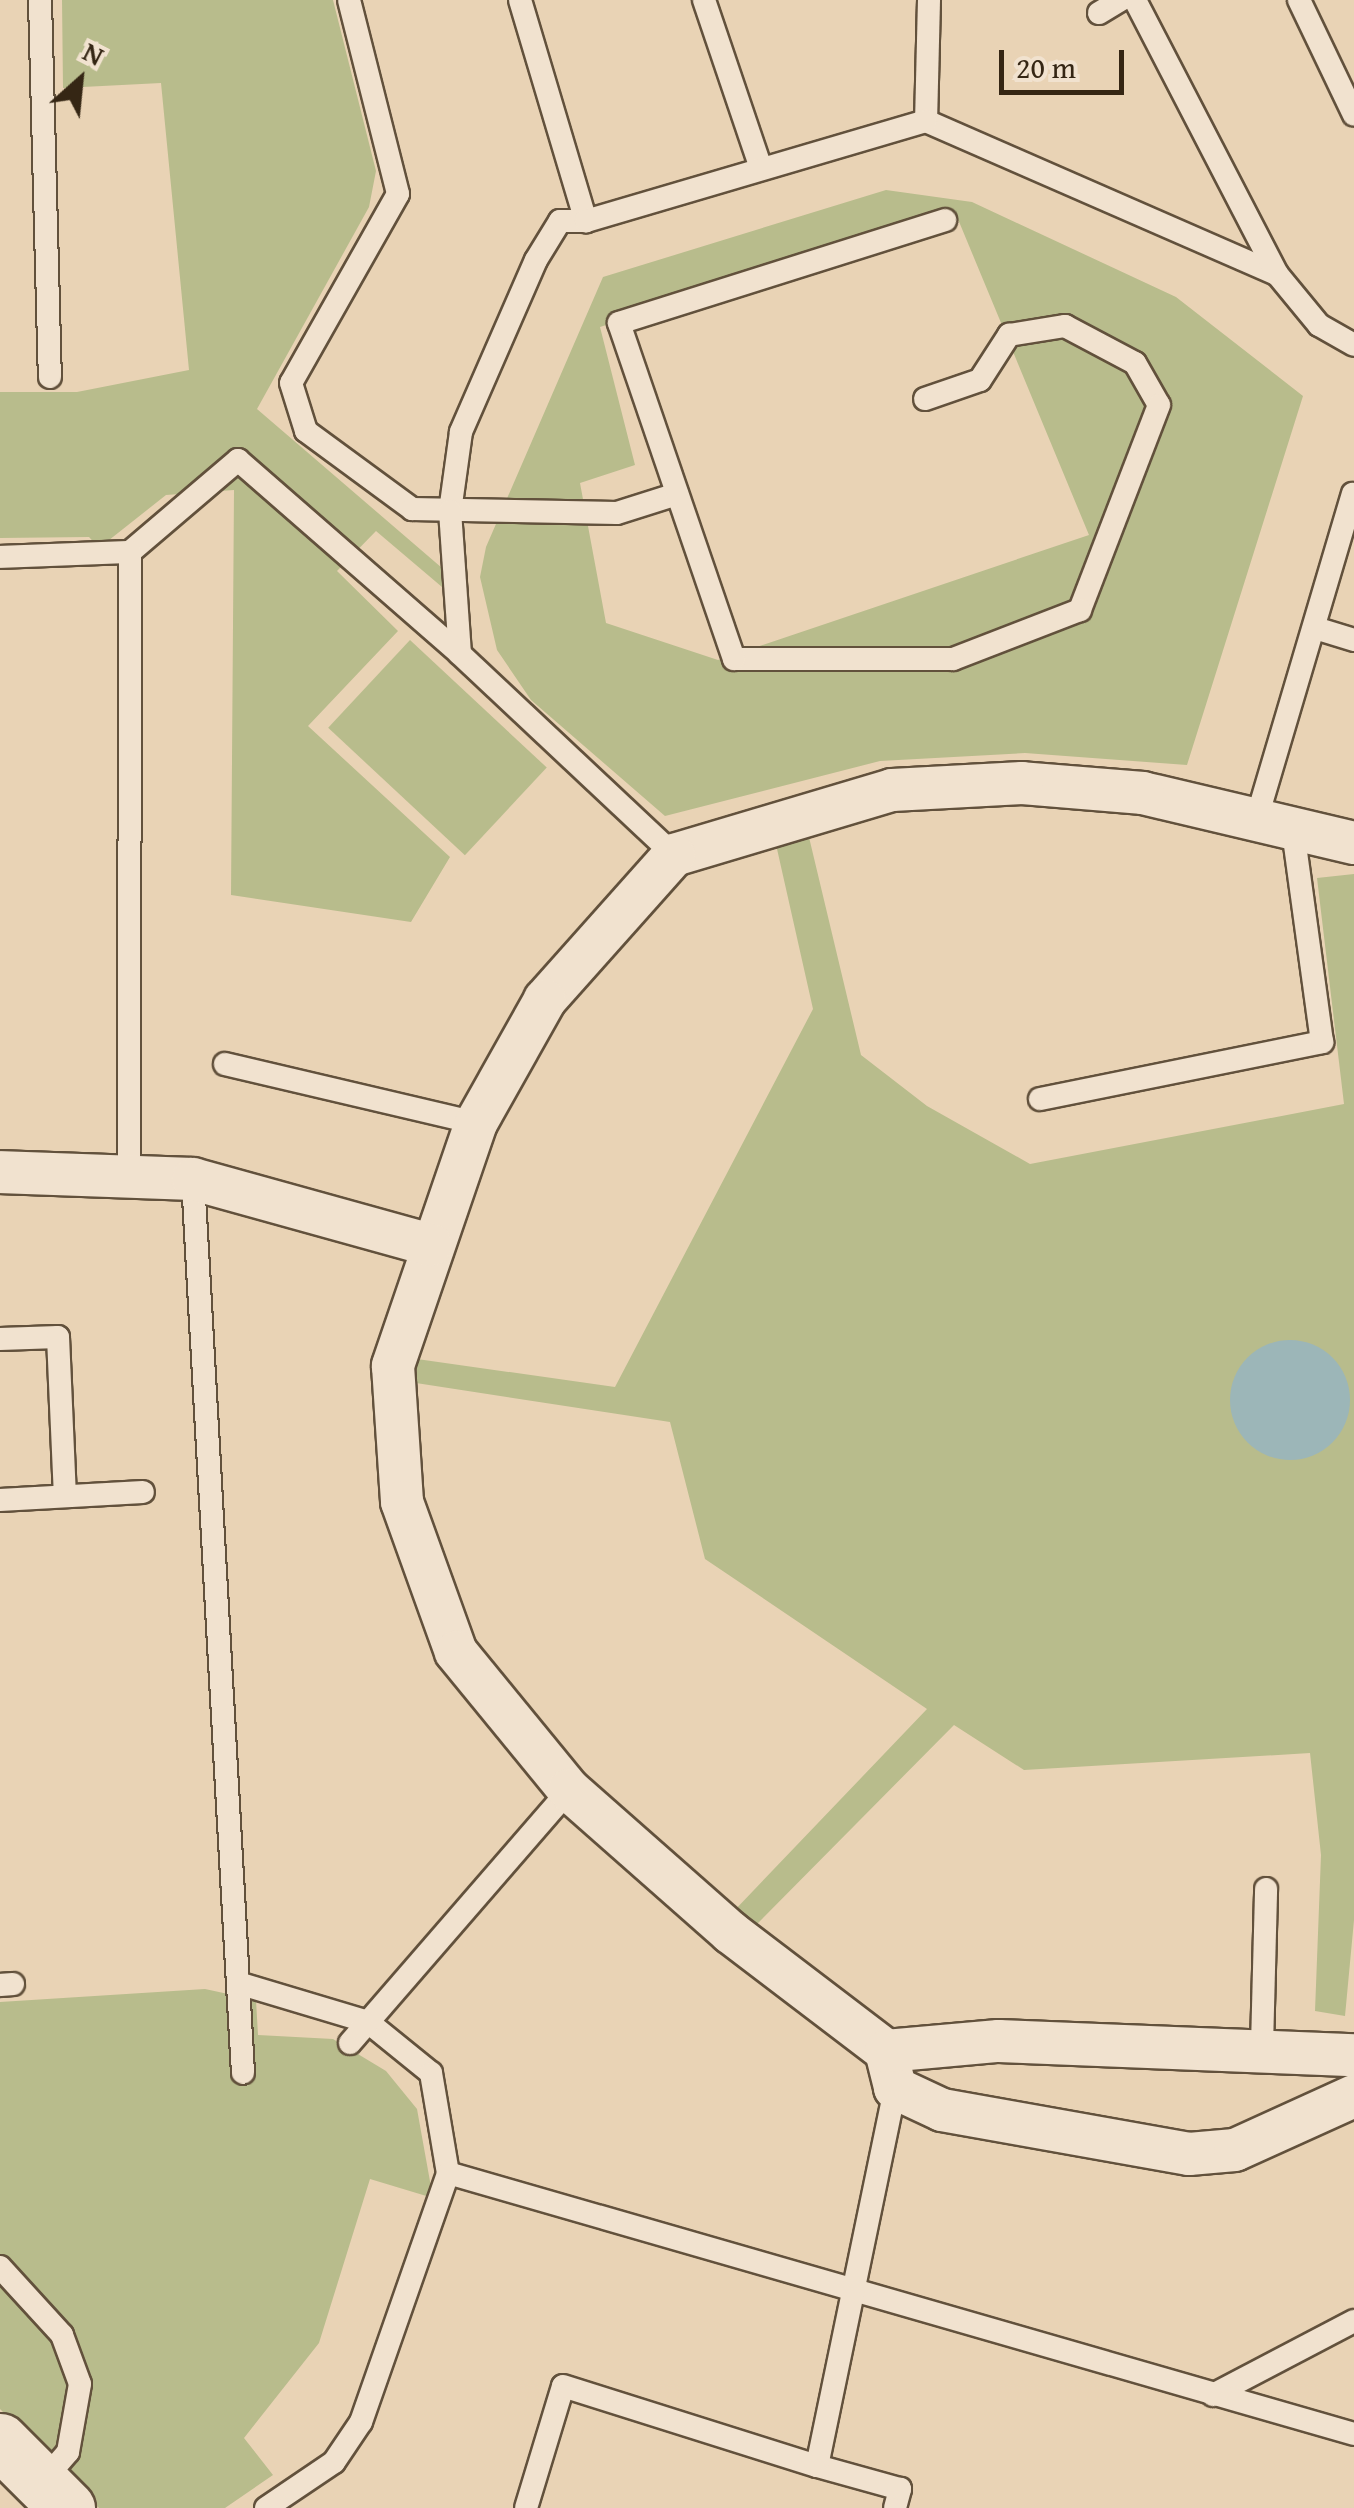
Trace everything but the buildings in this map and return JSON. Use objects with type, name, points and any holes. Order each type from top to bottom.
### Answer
[{"type":"street","points":[[1354,843],[1275,819],[1022,782],[892,790],[674,855],[546,1000],[476,1124],[430,1245],[393,1366],[402,1502],[456,1652],[569,1790],[942,2110],[1189,2154],[1235,2150],[1354,2096]]},
{"type":"street","points":[[0,1172],[129,1173],[193,1179],[430,1245]]},
{"type":"street","points":[[891,2069],[935,2040],[1262,2046],[1354,2055]]},
{"type":"street","points":[[0,2441],[54,2495]]},
{"type":"lane","points":[[40,0],[50,376]]},
{"type":"lane","points":[[349,0],[398,194],[291,383],[294,411],[382,494],[450,512],[617,512],[677,494]]},
{"type":"lane","points":[[520,0],[586,221]]},
{"type":"lane","points":[[704,0],[761,168]]},
{"type":"lane","points":[[926,121],[929,0]]},
{"type":"lane","points":[[1099,13],[1121,0]]},
{"type":"lane","points":[[1135,0],[1277,274],[1319,324],[1354,345]]},
{"type":"lane","points":[[1299,0],[1354,115]]},
{"type":"lane","points":[[460,654],[450,512],[461,432],[536,260],[560,222],[586,221],[926,121],[1277,274]]},
{"type":"lane","points":[[925,399],[980,380],[1009,335],[1065,326],[1135,363],[1159,405],[1080,610],[953,660],[734,659],[619,323],[944,220]]},
{"type":"lane","points":[[0,558],[130,552],[238,460],[460,654],[674,855]]},
{"type":"lane","points":[[1040,1099],[1322,1042],[1275,819],[1315,628],[1353,494]]},
{"type":"lane","points":[[129,1173],[130,552]]},
{"type":"lane","points":[[1315,628],[1354,640]]},
{"type":"lane","points":[[225,1064],[476,1124]]},
{"type":"lane","points":[[193,1179],[243,2073]]},
{"type":"lane","points":[[0,1339],[58,1336],[65,1496]]},
{"type":"lane","points":[[0,1500],[143,1492]]},
{"type":"lane","points":[[350,2043],[569,1790]]},
{"type":"lane","points":[[1262,2046],[1266,1890]]},
{"type":"lane","points":[[238,1983],[368,2022],[432,2073],[448,2173],[362,2422],[334,2462],[266,2508]]},
{"type":"lane","points":[[817,2466],[854,2294],[891,2069]]},
{"type":"lane","points":[[448,2173],[854,2294],[1354,2434]]},
{"type":"lane","points":[[1,2269],[62,2335],[80,2384],[68,2452],[54,2495]]},
{"type":"lane","points":[[1213,2395],[1354,2321]]},
{"type":"lane","points":[[526,2508],[562,2386],[900,2489],[895,2508]]},
{"type":"green space","points":[[62,0],[333,0],[376,171],[369,207],[257,409],[442,568],[442,587],[376,531],[337,571],[398,631],[308,726],[450,857],[411,922],[231,895],[234,490],[166,495],[99,548],[89,537],[0,538],[0,392],[77,392],[189,370],[161,83],[63,88]]},
{"type":"green space","points":[[886,190],[972,202],[1176,297],[1303,396],[1187,765],[1025,753],[880,761],[665,816],[531,700],[497,650],[480,577],[486,547],[603,277]],"holes":[[[955,212],[1089,535],[718,660],[606,623],[580,483],[635,465],[600,327]]]},
{"type":"green space","points":[[410,640],[547,768],[465,855],[328,728]]},
{"type":"green space","points":[[808,833],[861,1055],[927,1106],[1030,1164],[1344,1104],[1317,878],[1354,874],[1354,1920],[1345,2016],[1315,2011],[1321,1855],[1310,1753],[1024,1770],[954,1725],[753,1928],[732,1913],[927,1709],[705,1559],[670,1422],[416,1383],[417,1359],[615,1387],[813,1009],[775,840]]},
{"type":"green space","points":[[205,1989],[256,2000],[258,2035],[333,2039],[386,2071],[417,2109],[433,2198],[370,2179],[319,2343],[244,2438],[273,2475],[225,2508],[99,2508],[0,2409],[0,2002]]},
{"type":"water","points":[[1290,1340],[1313,1345],[1332,1358],[1345,1377],[1350,1400],[1345,1423],[1332,1442],[1313,1455],[1290,1460],[1267,1455],[1248,1442],[1235,1423],[1230,1400],[1235,1377],[1248,1358],[1267,1345]]}]
